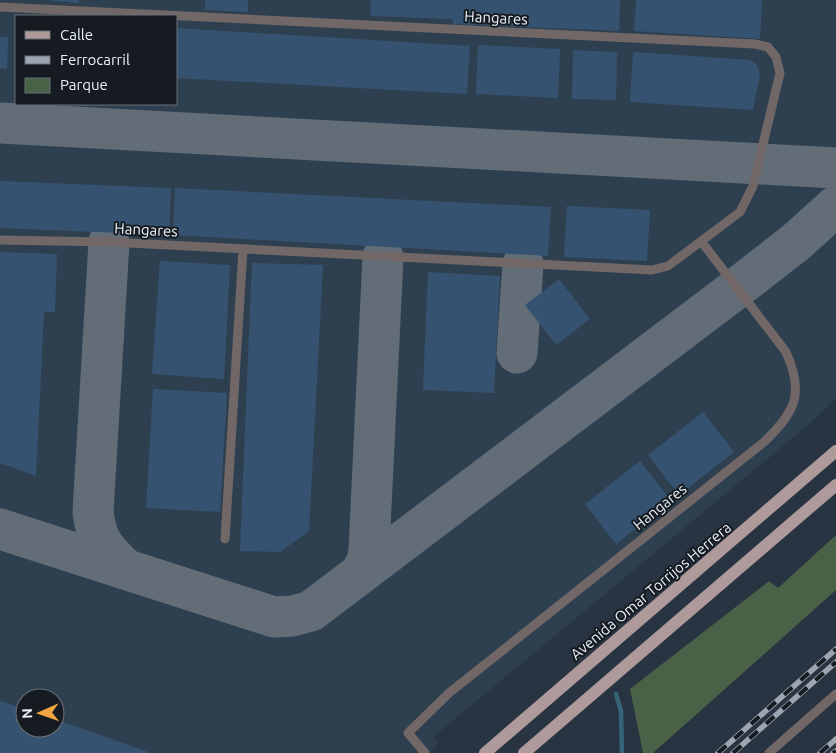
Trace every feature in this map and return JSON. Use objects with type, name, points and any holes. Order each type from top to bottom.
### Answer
[{"type":"main road","name":"Avenida Omar Torrijos Herrera","points":[[485,753],[836,451]]},
{"type":"main road","points":[[524,753],[836,486]]},
{"type":"lane","name":"Hangares","points":[[0,7],[154,15]]},
{"type":"lane","name":"Hangares","points":[[0,240],[110,242],[652,270],[668,266],[740,212],[753,186],[780,73],[776,57],[768,47],[178,16]]},
{"type":"lane","name":"Hangares","points":[[425,753],[408,734],[449,693],[764,442],[785,422],[796,397],[794,371],[786,352],[701,241]]},
{"type":"lane","points":[[225,539],[243,249]]},
{"type":"lane","points":[[769,753],[836,694]]},
{"type":"shaded area","points":[[0,0],[836,0],[836,398],[807,426],[433,737],[439,743],[430,753],[0,753]]},
{"type":"green space","points":[[836,535],[836,590],[653,753],[643,753],[630,689],[769,581],[778,588]]},
{"type":"building","points":[[46,0],[79,0],[79,3]]},
{"type":"building","points":[[205,0],[248,0],[248,12],[205,10]]},
{"type":"building","points":[[371,0],[620,0],[619,31],[453,24],[453,19],[370,16]]},
{"type":"building","points":[[636,0],[762,0],[760,39],[634,31]]},
{"type":"building","points":[[178,28],[470,46],[467,94],[178,78]]},
{"type":"building","points":[[0,37],[8,37],[7,69],[0,68]]},
{"type":"building","points":[[478,45],[560,49],[558,98],[476,94]]},
{"type":"building","points":[[573,50],[617,52],[616,100],[572,99]]},
{"type":"building","points":[[633,52],[750,60],[757,65],[760,75],[753,110],[630,102]]},
{"type":"building","points":[[0,181],[171,188],[169,235],[0,228]]},
{"type":"building","points":[[175,188],[551,207],[548,256],[173,235]]},
{"type":"building","points":[[567,206],[650,210],[647,261],[564,257]]},
{"type":"building","points":[[0,252],[57,254],[55,312],[44,312],[36,476],[0,463]]},
{"type":"building","points":[[160,261],[230,265],[224,379],[152,374]]},
{"type":"building","points":[[252,263],[323,265],[309,531],[280,552],[240,551]]},
{"type":"building","points":[[428,272],[500,276],[494,393],[423,390]]},
{"type":"building","points":[[559,279],[590,319],[556,345],[525,305]]},
{"type":"building","points":[[153,389],[227,393],[220,512],[146,508]]},
{"type":"building","points":[[703,412],[734,452],[679,495],[648,455]]},
{"type":"building","points":[[640,461],[671,501],[616,544],[585,504]]},
{"type":"building","points":[[0,701],[15,706],[15,738],[65,738],[65,723],[151,753],[0,753]]},
{"type":"waterway","points":[[616,694],[621,711],[622,753]]},
{"type":"taxiway","points":[[0,123],[836,168]]},
{"type":"taxiway","points":[[0,529],[274,617],[292,616],[311,611],[737,288],[796,242],[836,206]]},
{"type":"taxiway","points":[[109,242],[93,512],[102,543],[124,568]]},
{"type":"taxiway","points":[[361,573],[368,559],[369,549],[383,257]]},
{"type":"taxiway","points":[[517,353],[523,264]]},
{"type":"railway","points":[[718,753],[836,649]]},
{"type":"railway","points":[[733,753],[836,662]]},
{"type":"railway","points":[[820,753],[836,739]]}]
